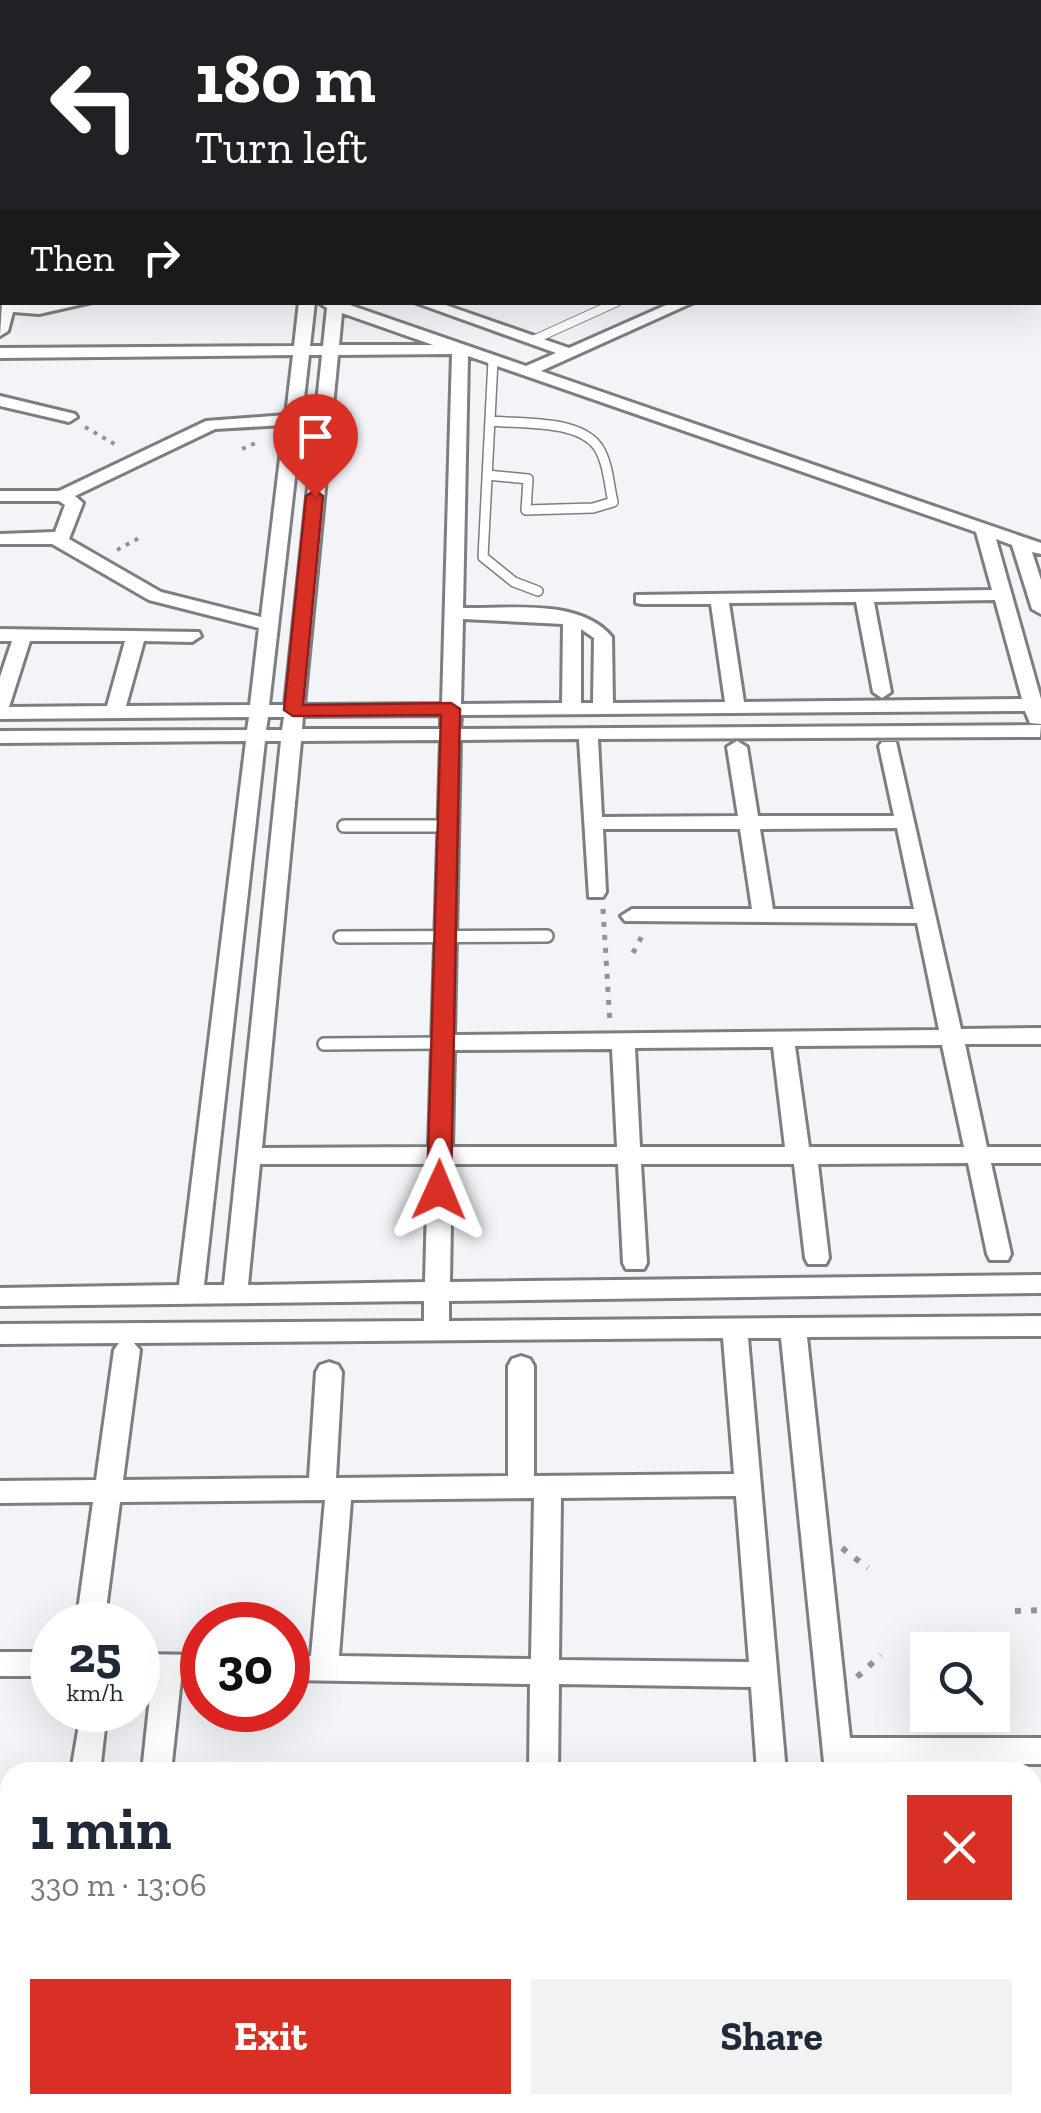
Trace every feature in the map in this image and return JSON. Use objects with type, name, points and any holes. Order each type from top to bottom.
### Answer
[{"type":"street","points":[[0,332],[4,306],[62,305]]},
{"type":"street","points":[[190,1295],[307,305]]},
{"type":"street","points":[[235,1294],[315,496],[330,305]]},
{"type":"street","points":[[333,305],[1041,549]]},
{"type":"street","points":[[430,305],[570,353]]},
{"type":"street","points":[[651,305],[664,312]]},
{"type":"street","points":[[526,372],[680,305]]},
{"type":"street","points":[[0,354],[460,349]]},
{"type":"street","points":[[436,1331],[460,349]]},
{"type":"street","points":[[0,400],[69,417]]},
{"type":"street","points":[[0,496],[62,496],[212,424],[292,420]]},
{"type":"street","points":[[0,539],[55,538],[66,532],[74,503],[62,496]]},
{"type":"street","points":[[283,496],[315,496]]},
{"type":"street","points":[[0,737],[1040,733],[984,530]]},
{"type":"street","points":[[55,538],[154,596],[228,618],[268,624]]},
{"type":"street","points":[[1020,542],[1041,609]]},
{"type":"street","points":[[642,599],[1002,594]]},
{"type":"street","points":[[864,596],[882,692]]},
{"type":"street","points":[[718,598],[735,708]]},
{"type":"street","points":[[453,614],[572,618],[592,625],[603,637],[603,708]]},
{"type":"street","points":[[571,709],[572,618]]},
{"type":"street","points":[[0,635],[192,636]]},
{"type":"street","points":[[23,635],[0,709],[116,712],[1033,706]]},
{"type":"street","points":[[116,712],[136,636]]},
{"type":"street","points":[[588,734],[596,892]]},
{"type":"street","points":[[889,746],[999,1254]]},
{"type":"street","points":[[737,747],[764,916]]},
{"type":"street","points":[[593,822],[906,822]]},
{"type":"street","points":[[632,916],[926,916]]},
{"type":"street","points":[[443,1043],[1041,1036]]},
{"type":"street","points":[[784,1039],[817,1258]]},
{"type":"street","points":[[617,1040],[635,1263]]},
{"type":"street","points":[[249,1156],[1041,1155]]},
{"type":"street","points":[[0,1297],[1034,1284],[1037,1326],[0,1334]]},
{"type":"street","points":[[793,1328],[837,1762],[1041,1751]]},
{"type":"street","points":[[735,1329],[771,1762]]},
{"type":"street","points":[[93,1602],[127,1350]]},
{"type":"street","points":[[521,1366],[534,1487],[545,1672],[543,1762]]},
{"type":"street","points":[[324,1668],[331,1488],[329,1372]]},
{"type":"street","points":[[0,1492],[748,1485]]},
{"type":"street","points":[[0,1664],[30,1664]]},
{"type":"street","points":[[160,1666],[180,1666]]},
{"type":"street","points":[[159,1762],[168,1666]]},
{"type":"street","points":[[310,1668],[764,1675]]},
{"type":"street","points":[[86,1762],[90,1732]]},
{"type":"lane","points":[[533,340],[610,305]]},
{"type":"lane","points":[[493,360],[483,556],[514,582],[538,592]]},
{"type":"lane","points":[[487,475],[528,479],[526,510],[592,508],[613,502],[598,447],[588,438],[556,427],[490,421]]},
{"type":"lane","points":[[344,826],[448,826]]},
{"type":"lane","points":[[340,936],[548,936]]},
{"type":"lane","points":[[324,1044],[443,1043]]},
{"type":"path","points":[[69,417],[138,458]]},
{"type":"path","points":[[596,892],[602,895],[617,1040]]},
{"type":"path","points":[[1015,1611],[1041,1610]]},
{"type":"route","points":[[315,496],[293,710],[451,709],[439,1190]]}]
